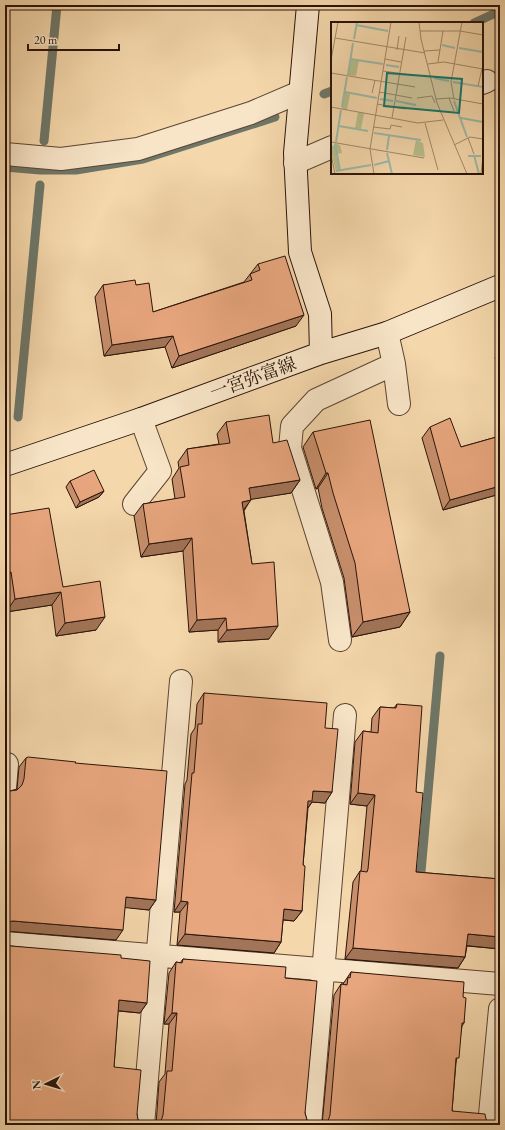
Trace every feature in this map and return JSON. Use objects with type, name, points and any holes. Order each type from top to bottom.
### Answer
[{"type":"street","points":[[308,5],[294,153],[300,252],[320,314],[321,353]]},
{"type":"street","points":[[5,154],[61,160],[138,149],[251,113],[300,92]]},
{"type":"street","points":[[295,163],[331,147]]},
{"type":"street","name":"一宮弥富線","points":[[5,465],[141,419],[321,353],[387,333],[500,286]]},
{"type":"street","points":[[387,333],[394,364],[399,404]]},
{"type":"street","points":[[340,640],[332,582],[290,448],[292,426],[316,400],[394,364]]},
{"type":"street","points":[[134,504],[160,471],[141,419]]},
{"type":"street","points":[[143,1125],[181,681]]},
{"type":"street","points":[[310,1125],[345,715]]},
{"type":"street","points":[[5,788],[7,764]]},
{"type":"street","points":[[5,943],[500,984]]},
{"type":"street","points":[[489,1125],[500,1008]]},
{"type":"building","points":[[285,256],[304,315],[179,356],[173,336],[112,345],[103,285],[135,280],[136,285],[149,283],[153,312],[252,280],[250,274],[260,270],[258,264]]},
{"type":"building","points":[[269,415],[273,443],[287,440],[300,480],[249,488],[251,500],[242,502],[252,564],[274,562],[278,626],[227,630],[226,618],[197,620],[192,538],[149,544],[143,504],[185,497],[180,467],[189,465],[187,449],[230,443],[226,422]]},
{"type":"building","points":[[450,418],[461,447],[500,436],[500,486],[450,500],[430,427]]},
{"type":"building","points":[[370,420],[410,612],[363,622],[355,563],[328,473],[326,473],[313,432]]},
{"type":"building","points":[[94,470],[104,491],[80,502],[70,481]]},
{"type":"building","points":[[49,508],[63,587],[100,581],[105,617],[65,623],[61,592],[15,599],[11,572],[5,573],[5,515]]},
{"type":"building","points":[[204,693],[327,703],[325,728],[338,729],[332,792],[313,791],[312,801],[308,801],[303,865],[305,866],[302,911],[284,909],[281,942],[185,934],[188,902],[181,901],[192,773],[194,773],[198,724],[202,724]]},
{"type":"building","points":[[397,704],[422,706],[416,792],[423,793],[416,872],[500,879],[500,937],[468,934],[465,957],[353,948],[360,871],[367,872],[368,869],[375,795],[358,793],[363,731],[378,733],[380,707],[396,708]]},
{"type":"building","points":[[26,758],[76,762],[75,763],[167,771],[156,900],[126,897],[123,930],[13,921],[5,923],[5,788],[10,791],[17,790],[22,785]]},
{"type":"building","points":[[5,944],[11,946],[121,955],[121,958],[150,961],[147,1003],[119,1000],[114,1067],[141,1070],[137,1114],[138,1120],[141,1124],[106,1121],[105,1125],[5,1125],[5,1017],[8,988],[5,988]]},
{"type":"building","points":[[183,959],[286,967],[285,978],[317,981],[305,1113],[307,1120],[313,1125],[158,1124],[163,1115],[167,1071],[172,1071],[177,1013],[172,1013],[176,962],[182,963]]},
{"type":"building","points":[[351,972],[464,982],[463,997],[466,998],[464,1023],[462,1023],[459,1058],[456,1058],[452,1111],[485,1114],[489,1124],[492,1125],[323,1125],[328,1121],[330,1115],[341,984],[347,985],[348,977],[350,978]]},
{"type":"waterway","points":[[44,141],[57,5]]},
{"type":"waterway","points":[[476,22],[500,11]]},
{"type":"waterway","points":[[324,94],[331,91]]},
{"type":"waterway","points":[[5,167],[40,170],[76,170],[143,159],[275,117]]},
{"type":"waterway","points":[[18,417],[40,185]]},
{"type":"waterway","points":[[420,883],[440,656]]}]
